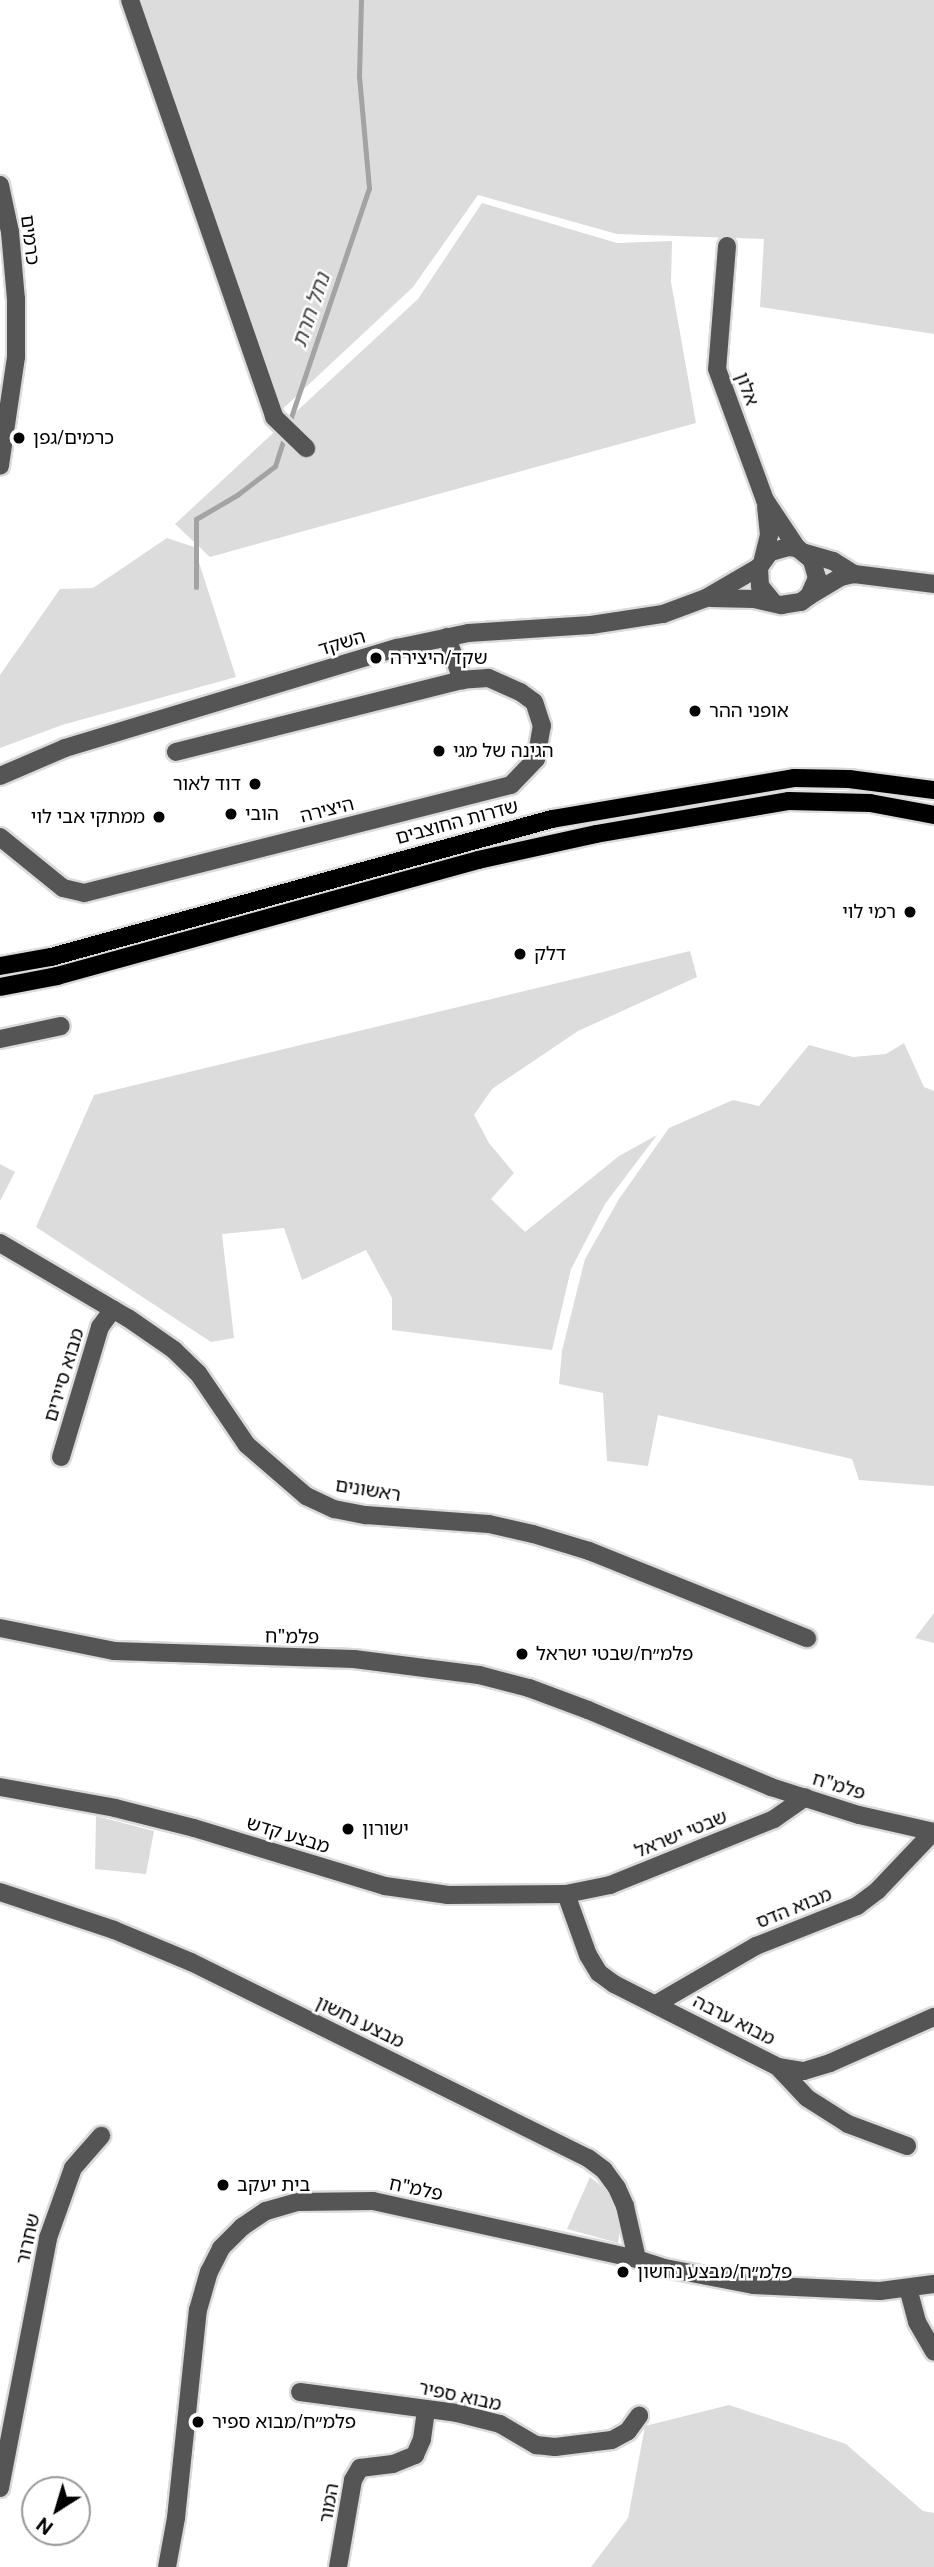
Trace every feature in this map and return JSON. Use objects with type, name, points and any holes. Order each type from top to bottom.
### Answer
[{"type":"main road","name":"שדרות החוצבים","points":[[0,966],[51,957],[552,818],[794,778],[849,779],[934,790]]},
{"type":"main road","points":[[0,987],[57,976],[478,860],[596,834],[789,801],[870,803],[934,815]]},
{"type":"street","points":[[130,0],[274,417],[306,448]]},
{"type":"street","name":"כרמים","points":[[0,185],[10,233],[16,299],[16,357],[6,398],[0,466]]},
{"type":"street","name":"אלון","points":[[727,246],[717,369],[765,500],[769,536],[761,563]]},
{"type":"street","name":"אלון","points":[[765,500],[801,551]]},
{"type":"street","points":[[854,574],[833,561],[801,551],[778,548],[761,563],[760,586],[772,601],[792,605],[841,577],[854,574],[934,584]]},
{"type":"street","points":[[801,551],[816,568],[817,578],[809,596]]},
{"type":"street","name":"השקד","points":[[0,776],[65,748],[397,648],[447,637],[629,620],[663,614],[706,598],[761,563]]},
{"type":"street","name":"השקד","points":[[706,598],[772,601]]},
{"type":"street","points":[[447,637],[461,680]]},
{"type":"street","name":"היצירה","points":[[0,837],[63,888],[84,893],[511,785],[536,759],[542,726],[534,702],[520,692],[488,678],[461,680],[176,752]]},
{"type":"street","points":[[0,1039],[61,1026]]},
{"type":"street","name":"ראשונים","points":[[0,1243],[113,1309],[174,1350],[190,1365],[247,1445],[306,1496],[334,1509],[366,1515],[489,1524],[533,1534],[589,1551],[807,1638]]},
{"type":"street","name":"מבוא סיירים","points":[[61,1457],[100,1327],[113,1309]]},
{"type":"street","name":"פלמ\"ח","points":[[0,1628],[114,1651],[354,1659],[479,1675],[541,1692],[771,1787],[859,1815],[934,1832]]},
{"type":"street","name":"מבצע קדש","points":[[0,1787],[170,1822],[385,1886],[448,1895],[566,1894]]},
{"type":"street","name":"שבטי ישראל","points":[[566,1894],[610,1885],[774,1819],[805,1797]]},
{"type":"street","name":"מבוא הדס","points":[[656,2004],[756,1946],[857,1906],[878,1891],[934,1832]]},
{"type":"street","name":"מבצע נחשון","points":[[0,1892],[114,1930],[191,1962],[588,2158],[604,2170],[617,2188],[625,2206],[637,2259]]},
{"type":"street","name":"מבוא ערבה","points":[[566,1894],[588,1955],[599,1973],[614,1984],[778,2067],[804,2071],[830,2063],[934,2017]]},
{"type":"street","points":[[778,2067],[807,2098],[838,2117],[907,2146]]},
{"type":"street","name":"שחרור","points":[[0,2488],[15,2423],[48,2238],[73,2168],[101,2136]]},
{"type":"street","name":"פלמ\"ח","points":[[167,2567],[176,2518],[198,2310],[209,2272],[221,2248],[242,2227],[266,2211],[298,2202],[373,2201],[637,2259],[665,2268],[754,2285],[848,2292],[934,2284]]},
{"type":"street","points":[[908,2288],[916,2322],[934,2351]]},
{"type":"street","name":"מבוא ספיר","points":[[300,2392],[426,2409],[500,2424],[536,2445],[555,2446],[612,2440],[628,2431],[639,2416]]},
{"type":"street","name":"המור","points":[[338,2567],[353,2480],[360,2468],[393,2464],[415,2455],[422,2440],[426,2409]]},
{"type":"shaded area","points":[[125,0],[934,0],[934,334],[760,307],[764,239],[617,234],[478,195],[413,287],[275,416]]},
{"type":"shaded area","points":[[482,203],[617,243],[672,241],[671,282],[696,423],[210,557],[175,524],[418,299]]},
{"type":"shaded area","points":[[167,538],[194,547],[236,677],[62,725],[0,748],[0,675],[60,589],[93,588]]},
{"type":"shaded area","points":[[690,951],[697,977],[578,1031],[492,1089],[474,1115],[489,1143],[514,1173],[491,1199],[525,1232],[619,1156],[657,1135],[605,1204],[571,1269],[552,1350],[392,1330],[392,1298],[366,1250],[302,1280],[284,1228],[222,1234],[234,1338],[211,1342],[36,1227],[94,1095]]},
{"type":"shaded area","points":[[904,1043],[924,1087],[934,1091],[934,1486],[859,1480],[852,1459],[658,1415],[648,1466],[607,1461],[603,1393],[559,1384],[562,1351],[585,1259],[619,1199],[669,1128],[733,1100],[759,1106],[809,1045],[853,1057],[886,1054]]},
{"type":"shaded area","points":[[0,1164],[15,1172],[0,1201]]},
{"type":"shaded area","points":[[934,1613],[934,1643],[915,1638]]},
{"type":"shaded area","points":[[96,1816],[154,1831],[146,1874],[95,1869]]},
{"type":"shaded area","points":[[590,2177],[605,2189],[618,2211],[618,2243],[567,2229]]},
{"type":"shaded area","points":[[729,2405],[846,2444],[923,2511],[934,2513],[934,2567],[591,2567],[628,2518],[645,2426]]},
{"type":"waterway","name":"נחל חרת","points":[[288,426],[369,188],[359,76],[361,0]]},
{"type":"waterway","name":"נחל חרת","points":[[196,587],[196,519],[237,495],[275,466],[285,435]]},
{"type":"place","name":"כרמים/גפן","points":[[19,438]]},
{"type":"place","name":"שקד/היצירה","points":[[376,658]]},
{"type":"place","name":"אופני ההר","points":[[695,711]]},
{"type":"place","name":"הגינה של מגי","points":[[439,751]]},
{"type":"place","name":"דוד לאור","points":[[255,784]]},
{"type":"place","name":"הובי","points":[[231,814]]},
{"type":"place","name":"ממתקי אבי לוי","points":[[159,817]]},
{"type":"place","name":"רמי לוי","points":[[910,912]]},
{"type":"place","name":"דלק","points":[[520,954]]},
{"type":"place","name":"פלמ״ח/שבטי ישראל","points":[[522,1654]]},
{"type":"place","name":"ישורון","points":[[348,1829]]},
{"type":"place","name":"בית יעקב","points":[[223,2185]]},
{"type":"place","name":"פלמ״ח/מבצע נחשון","points":[[623,2272]]},
{"type":"place","name":"פלמ״ח/מבוא ספיר","points":[[198,2422]]}]
